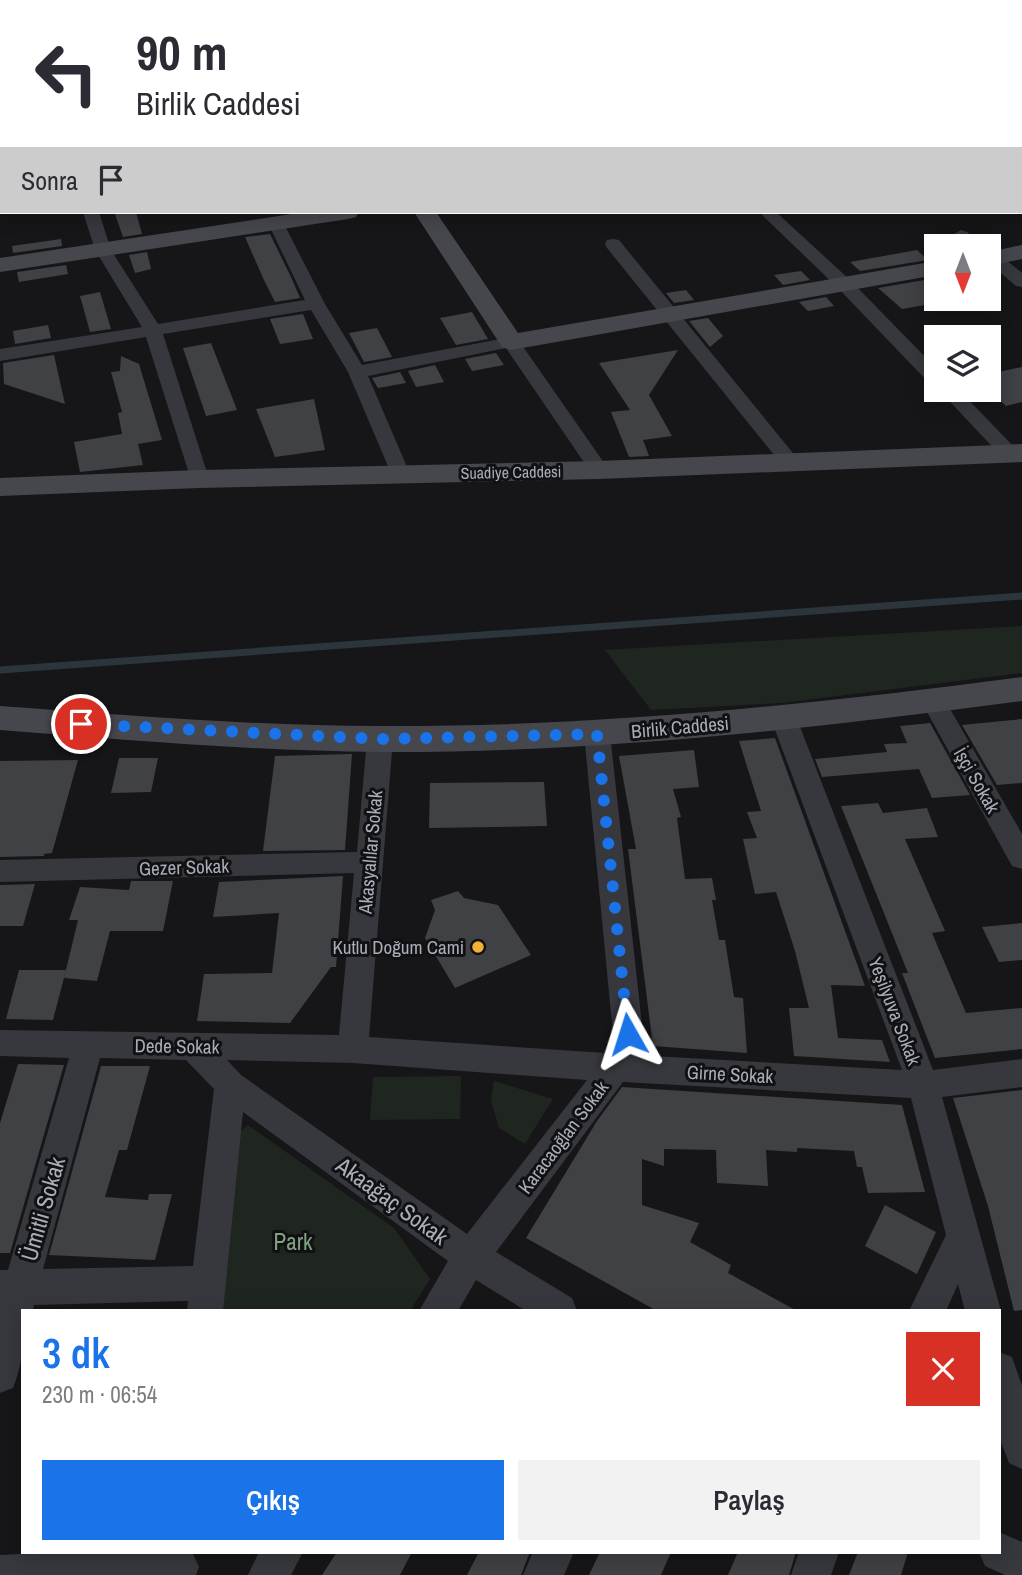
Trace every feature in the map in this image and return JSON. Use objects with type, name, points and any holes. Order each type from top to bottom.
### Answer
[{"type":"street","points":[[92,214],[103,250],[153,330],[199,479]]},
{"type":"street","points":[[0,265],[335,214]]},
{"type":"street","points":[[426,214],[599,470]]},
{"type":"street","points":[[769,214],[844,284],[924,367]]},
{"type":"street","points":[[276,223],[316,304],[357,372],[400,474]]},
{"type":"street","points":[[613,244],[790,462]]},
{"type":"street","points":[[1001,254],[1022,252]]},
{"type":"street","points":[[1001,266],[1022,282]]},
{"type":"street","points":[[357,372],[511,342],[924,270]]},
{"type":"street","points":[[0,355],[316,304]]},
{"type":"street","points":[[961,402],[1016,453]]},
{"type":"street","name":"Suadiye Caddesi","points":[[0,487],[199,479],[599,470],[1016,453]]},
{"type":"street","name":"Birlik Caddesi","points":[[0,718],[380,739],[597,734],[784,719],[1022,689]]},
{"type":"street","name":"İşçi Sokak","points":[[933,701],[1022,858]]},
{"type":"street","name":"Yeşilyuva Sokak","points":[[784,719],[923,1085],[982,1309]]},
{"type":"street","name":"Karacaoğlan Sokak","points":[[438,1309],[471,1257],[615,1068],[628,1034],[597,734]]},
{"type":"street","name":"Akasyalılar Sokak","points":[[353,1049],[380,739]]},
{"type":"street","name":"Gezer Sokak","points":[[0,870],[369,862]]},
{"type":"street","name":"Dede Sokak","points":[[0,1043],[353,1049]]},
{"type":"street","name":"Ümitli Sokak","points":[[0,1375],[10,1288],[88,1045]]},
{"type":"street","name":"Akaağaç Sokak","points":[[193,1046],[230,1085],[471,1257],[556,1309]]},
{"type":"street","name":"Girne Sokak","points":[[353,1049],[615,1068],[923,1085],[1022,1073]]},
{"type":"street","points":[[10,1288],[207,1297],[230,1085]]},
{"type":"street","points":[[928,1309],[962,1239]]},
{"type":"street","points":[[1001,1377],[1022,1451]]},
{"type":"street","points":[[1001,1553],[1022,1562]]},
{"type":"street","points":[[268,1575],[282,1554]]},
{"type":"street","points":[[543,1575],[553,1554]]},
{"type":"street","points":[[811,1575],[818,1554]]},
{"type":"street","points":[[0,1575],[180,1565]]},
{"type":"green space","points":[[1022,626],[1022,673],[782,703],[651,710],[605,650]]},
{"type":"green space","points":[[461,1076],[460,1119],[370,1120],[373,1077]]},
{"type":"green space","points":[[494,1081],[553,1099],[525,1144],[499,1128],[491,1100]]},
{"type":"green space","name":"Park","points":[[248,1125],[394,1228],[430,1279],[411,1309],[218,1309],[233,1137]]},
{"type":"building","points":[[115,214],[137,214],[142,234],[123,237]]},
{"type":"building","points":[[270,234],[300,298],[275,302],[245,237]]},
{"type":"building","points":[[61,239],[62,246],[13,253],[12,246]]},
{"type":"building","points":[[917,250],[924,256],[924,261],[860,271],[850,262]]},
{"type":"building","points":[[147,252],[151,269],[135,273],[129,255]]},
{"type":"building","points":[[66,265],[68,274],[19,282],[17,272]]},
{"type":"building","points":[[801,271],[810,280],[783,285],[774,275]]},
{"type":"building","points":[[924,280],[924,305],[902,309],[878,288]]},
{"type":"building","points":[[686,290],[694,300],[674,303],[666,293]]},
{"type":"building","points":[[100,292],[111,329],[90,332],[80,296]]},
{"type":"building","points":[[826,297],[834,306],[808,311],[799,302]]},
{"type":"building","points":[[472,312],[488,339],[456,345],[440,318]]},
{"type":"building","points":[[303,314],[313,339],[280,344],[270,319]]},
{"type":"building","points":[[708,318],[723,336],[710,347],[689,321]]},
{"type":"building","points":[[48,325],[51,338],[15,344],[13,331]]},
{"type":"building","points":[[377,328],[392,357],[364,362],[349,333]]},
{"type":"building","points":[[211,343],[237,410],[206,416],[183,348]]},
{"type":"building","points":[[678,350],[649,395],[672,436],[643,440],[649,456],[629,457],[611,412],[630,410],[599,363]]},
{"type":"building","points":[[496,353],[504,365],[472,371],[465,359]]},
{"type":"building","points":[[54,355],[65,404],[4,384],[3,363]]},
{"type":"building","points":[[121,356],[139,364],[162,440],[138,444],[143,465],[80,472],[74,442],[122,434],[118,413],[122,412],[111,372],[120,371]]},
{"type":"building","points":[[435,365],[444,382],[416,387],[408,371]]},
{"type":"building","points":[[1022,367],[1022,402],[1006,406],[1001,401],[1001,371]]},
{"type":"building","points":[[400,372],[406,383],[378,388],[372,378]]},
{"type":"building","points":[[314,399],[325,450],[275,457],[256,409]]},
{"type":"building","points":[[1022,719],[1022,783],[997,785],[962,725]]},
{"type":"building","points":[[930,723],[970,795],[932,798],[919,769],[822,777],[815,759],[887,752],[884,744],[907,743],[900,726]]},
{"type":"building","points":[[775,738],[865,986],[831,985],[838,1038],[882,1040],[890,1062],[794,1056],[789,1008],[809,1008],[795,951],[776,892],[755,894],[743,839],[757,838],[747,812],[761,811],[739,741]]},
{"type":"building","points":[[694,750],[699,787],[673,789],[681,817],[677,818],[685,879],[712,878],[716,900],[712,900],[719,940],[725,940],[734,997],[743,998],[747,1053],[653,1046],[628,849],[636,849],[619,756]]},
{"type":"building","points":[[352,754],[345,850],[263,851],[275,756]]},
{"type":"building","points":[[119,758],[158,758],[151,792],[111,793]]},
{"type":"building","points":[[78,760],[52,853],[44,856],[0,857],[0,761]]},
{"type":"building","points":[[544,782],[547,826],[429,828],[430,783]]},
{"type":"building","points":[[878,803],[883,813],[927,808],[938,837],[905,839],[945,931],[932,933],[966,1013],[1022,1008],[1022,1049],[935,1058],[902,973],[908,973],[841,806]]},
{"type":"building","points":[[343,876],[336,967],[331,967],[290,1023],[197,1021],[204,974],[272,973],[279,913],[213,917],[219,882]]},
{"type":"building","points":[[131,881],[173,881],[163,931],[110,931],[97,981],[64,978],[78,920],[69,920],[80,887],[129,890]]},
{"type":"building","points":[[35,884],[23,926],[0,926],[0,885]]},
{"type":"building","name":"Kutlu Doğum Cami","points":[[458,891],[464,898],[498,905],[531,955],[455,988],[425,938],[435,910],[431,900]]},
{"type":"building","points":[[1022,923],[1022,960],[999,962],[982,927]]},
{"type":"building","points":[[19,970],[66,970],[53,1020],[6,1019]]},
{"type":"building","points":[[18,1064],[64,1065],[10,1253],[0,1253],[0,1123]]},
{"type":"building","points":[[101,1066],[150,1066],[127,1150],[119,1150],[105,1197],[148,1200],[149,1194],[172,1194],[155,1260],[49,1255]]},
{"type":"building","points":[[622,1087],[902,1105],[925,1192],[868,1193],[862,1167],[857,1167],[854,1151],[797,1148],[797,1152],[766,1150],[768,1186],[717,1183],[716,1150],[664,1149],[664,1166],[642,1159],[642,1205],[699,1223],[690,1242],[731,1265],[728,1273],[793,1309],[653,1309],[526,1238],[597,1121]]},
{"type":"building","points":[[1022,1090],[1022,1310],[1014,1311],[988,1206],[953,1098]]},
{"type":"building","points":[[885,1205],[936,1232],[917,1274],[865,1246]]},
{"type":"building","points":[[336,1554],[411,1554],[400,1575],[322,1575]]},
{"type":"building","points":[[478,1554],[529,1554],[521,1575],[467,1575]]},
{"type":"building","points":[[599,1554],[670,1554],[661,1575],[589,1575]]},
{"type":"building","points":[[737,1554],[795,1554],[789,1575],[728,1575]]},
{"type":"building","points":[[857,1554],[907,1554],[901,1575],[849,1575]]},
{"type":"waterway","points":[[0,670],[1022,596]]},
{"type":"place","name":"Kutlu Doğum Cami","points":[[478,947]]},
{"type":"route","points":[[81,724],[380,739],[597,734],[628,1034]]}]
